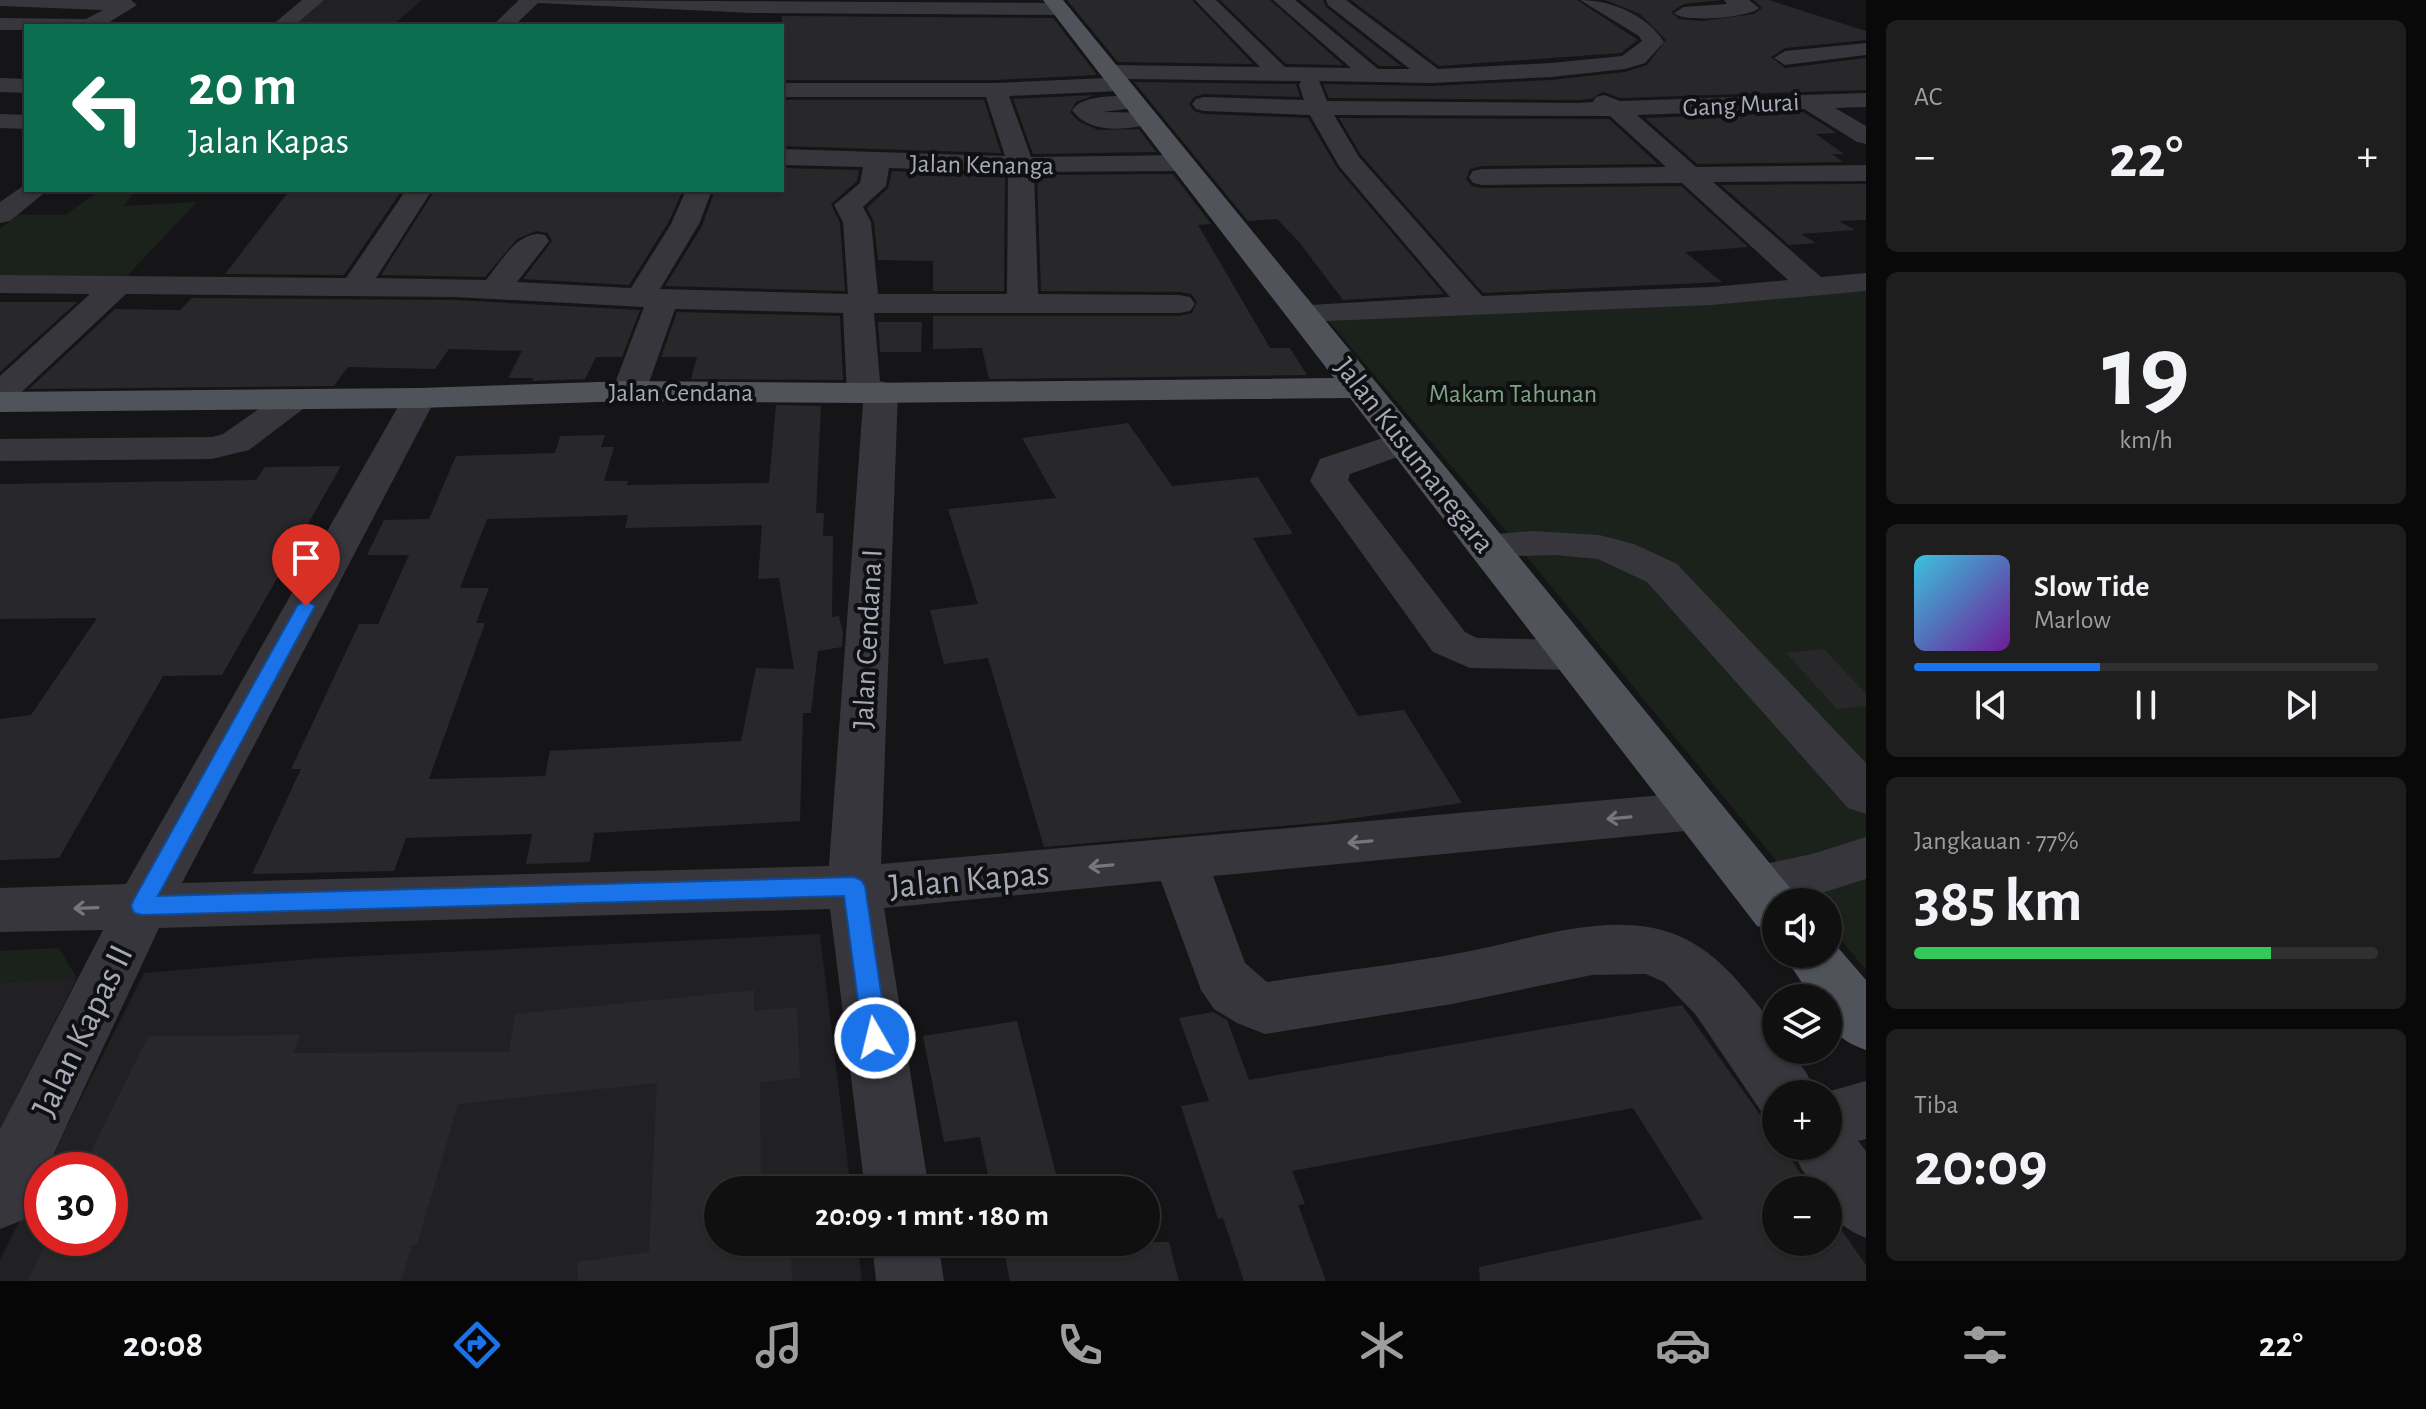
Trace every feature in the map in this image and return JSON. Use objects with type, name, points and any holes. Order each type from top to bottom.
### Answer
[{"type":"main road","name":"Jalan Kusumanegara","points":[[1057,5],[1762,893]]},
{"type":"main road","name":"Jalan Cendana","points":[[0,402],[419,398],[629,391],[1362,388]]},
{"type":"main road","points":[[1822,968],[1866,1024]]},
{"type":"street","points":[[0,0],[127,5],[92,24]]},
{"type":"street","points":[[284,24],[314,0]]},
{"type":"street","points":[[504,24],[530,0]]},
{"type":"street","points":[[545,0],[748,17],[1057,5]]},
{"type":"street","points":[[1205,0],[1277,72]]},
{"type":"street","points":[[1283,0],[1371,74]]},
{"type":"street","points":[[784,90],[997,81],[1127,94],[1277,72],[1433,76],[1551,70],[1625,62],[1637,58],[1653,42],[1647,32],[1590,0]]},
{"type":"street","points":[[1684,13],[1749,8],[1734,0]]},
{"type":"street","points":[[1335,1],[1433,76]]},
{"type":"street","points":[[0,24],[24,24]]},
{"type":"street","points":[[1813,36],[1839,31]]},
{"type":"street","points":[[0,35],[24,35]]},
{"type":"street","points":[[1785,58],[1866,49]]},
{"type":"street","points":[[1551,70],[1617,110],[1814,287]]},
{"type":"street","points":[[1305,72],[1318,108],[1348,161],[1474,306]]},
{"type":"street","points":[[997,81],[1021,164],[1023,304]]},
{"type":"street","points":[[0,85],[24,86]]},
{"type":"street","name":"Gang Murai","points":[[1204,104],[1617,110],[1866,100]]},
{"type":"street","points":[[1807,101],[1866,137]]},
{"type":"street","points":[[0,121],[24,122]]},
{"type":"street","points":[[0,135],[24,135]]},
{"type":"street","name":"Jalan Kenanga","points":[[784,157],[877,162],[1183,163]]},
{"type":"street","name":"Jalan Cendana I","points":[[877,162],[873,186],[848,205],[857,222],[862,250],[865,290],[858,304],[872,392],[854,886],[895,1176]]},
{"type":"street","points":[[1831,173],[1866,196]]},
{"type":"street","points":[[1482,177],[1866,173]]},
{"type":"street","points":[[0,215],[32,192]]},
{"type":"street","points":[[354,289],[418,192]]},
{"type":"street","points":[[629,391],[651,299],[698,192]]},
{"type":"street","points":[[494,290],[535,241]]},
{"type":"street","points":[[1302,313],[1711,296],[1866,282]]},
{"type":"street","points":[[0,284],[494,290],[651,299],[858,304],[1179,304]]},
{"type":"street","points":[[0,394],[117,286]]},
{"type":"street","name":"Jalan Kapas II","points":[[0,1197],[142,906],[419,398]]},
{"type":"street","points":[[0,450],[212,448],[236,442],[295,399]]},
{"type":"street","points":[[1404,442],[1333,467],[1329,481],[1449,642],[1470,653],[1573,655]]},
{"type":"street","points":[[1486,545],[1593,544],[1644,561],[1662,573],[1866,795]]},
{"type":"street","name":"Jalan Kapas","points":[[0,910],[854,886],[1696,811]]},
{"type":"street","points":[[1786,888],[1812,875],[1866,858]]},
{"type":"street","points":[[1180,859],[1221,973],[1228,986],[1245,1001],[1265,1008],[1455,979],[1592,952],[1632,949],[1668,955],[1698,976],[1775,1080]]},
{"type":"street","points":[[1842,1116],[1866,1110]]},
{"type":"street","points":[[1833,1160],[1866,1205]]},
{"type":"street","points":[[907,1256],[910,1281]]},
{"type":"shaded area","points":[[320,0],[422,0],[394,24],[289,24]]},
{"type":"shaded area","points":[[820,934],[849,1176],[704,1176],[704,1256],[859,1256],[862,1281],[0,1281],[0,1260],[24,1212],[24,1256],[128,1256],[128,1152],[54,1152],[144,973],[321,958]]},
{"type":"shaded area","points":[[77,978],[0,1129],[0,982]]},
{"type":"green space","points":[[97,192],[135,192],[123,206],[197,202],[124,279],[0,278],[0,229],[18,215],[65,215]]},
{"type":"green space","name":"Makam Tahunan","points":[[1866,279],[1866,970],[1842,941],[1842,888],[1799,888],[1496,519],[1322,313]]},
{"type":"green space","points":[[59,948],[77,978],[0,982],[0,951]]},
{"type":"building","points":[[1067,0],[1192,0],[1253,64],[1118,62]]},
{"type":"building","points":[[1220,0],[1270,0],[1343,65],[1286,64]]},
{"type":"building","points":[[1300,0],[1323,0],[1326,7],[1401,66],[1379,66]]},
{"type":"building","points":[[1351,0],[1577,0],[1638,40],[1621,53],[1439,66]]},
{"type":"building","points":[[1605,0],[1721,0],[1684,4],[1671,12],[1679,19],[1702,21],[1754,14],[1762,8],[1754,0],[1769,0],[1866,31],[1866,40],[1785,48],[1771,57],[1785,68],[1866,58],[1866,90],[1620,98],[1603,92],[1591,99],[1577,100],[1329,98],[1323,84],[1433,86],[1551,80],[1625,72],[1647,65],[1666,40],[1640,14]]},
{"type":"building","points":[[782,16],[1053,18],[1097,75],[995,80],[784,80]]},
{"type":"building","points":[[1134,82],[1296,84],[1300,97],[1204,94],[1194,97],[1189,104],[1194,111],[1204,114],[1308,118],[1337,168],[1444,294],[1343,300],[1299,242],[1277,219],[1248,221]]},
{"type":"building","points":[[1095,95],[1076,102],[1070,112],[1078,121],[1098,130],[1139,129],[1156,152],[1033,154],[1013,99]]},
{"type":"building","points":[[784,100],[984,100],[1001,153],[784,146]]},
{"type":"building","points":[[1803,112],[1837,133],[1816,134],[1844,154],[1832,154],[1843,162],[1697,164],[1645,118]]},
{"type":"building","points":[[1339,118],[1609,119],[1658,164],[1482,166],[1470,169],[1466,179],[1472,186],[1482,188],[1681,186],[1748,247],[1685,252],[1722,282],[1483,293],[1361,155]]},
{"type":"building","points":[[784,168],[859,170],[857,181],[831,204],[840,223],[845,291],[665,286],[702,226],[714,192],[784,192]]},
{"type":"building","points":[[892,171],[1005,175],[1004,291],[933,291],[933,261],[878,260],[874,222],[867,208],[888,188]]},
{"type":"building","points":[[1173,174],[1211,224],[1198,225],[1270,348],[1290,348],[1307,375],[989,379],[982,348],[933,349],[933,316],[1179,316],[1192,313],[1197,302],[1191,294],[1180,292],[1041,291],[1037,175]]},
{"type":"building","points":[[1866,184],[1866,220],[1839,221],[1855,230],[1801,234],[1816,243],[1789,245],[1721,185]]},
{"type":"building","points":[[288,192],[401,192],[344,275],[225,274]]},
{"type":"building","points":[[434,192],[682,192],[668,223],[629,285],[523,279],[552,241],[548,233],[536,231],[517,239],[485,277],[381,275]]},
{"type":"building","points":[[192,298],[454,300],[640,310],[622,357],[596,357],[585,379],[532,381],[534,378],[508,378],[522,351],[449,349],[435,369],[348,367],[334,386],[29,389],[115,309],[180,310]]},
{"type":"building","points":[[0,302],[77,302],[0,372]]},
{"type":"building","points":[[677,312],[840,316],[843,380],[691,379],[697,357],[661,357]]},
{"type":"building","points":[[878,322],[922,322],[921,352],[880,352]]},
{"type":"building","points":[[776,405],[821,406],[816,513],[824,513],[823,536],[833,536],[832,617],[839,616],[843,634],[842,647],[818,651],[811,713],[803,713],[800,821],[594,833],[590,862],[526,864],[532,834],[406,838],[394,871],[252,874],[301,769],[291,769],[359,624],[378,624],[409,555],[367,555],[384,520],[429,519],[456,456],[555,453],[560,436],[605,435],[601,447],[614,447],[604,481],[628,481],[627,485],[769,483]],"holes":[[[628,515],[625,528],[762,525],[758,579],[779,578],[794,669],[756,668],[741,741],[550,751],[545,776],[429,779],[485,623],[476,623],[489,588],[460,588],[487,519]]]},
{"type":"building","points":[[1128,423],[1172,486],[1258,477],[1293,534],[1253,538],[1358,716],[1404,710],[1462,803],[1327,822],[1044,847],[988,658],[944,664],[930,610],[978,604],[948,509],[1056,498],[1022,438]]},
{"type":"building","points":[[341,466],[222,675],[163,676],[59,858],[0,860],[0,719],[31,715],[97,618],[0,619],[0,484],[256,480],[265,467]]},
{"type":"building","points":[[1824,649],[1866,694],[1866,706],[1837,709],[1786,653]]},
{"type":"building","points":[[754,990],[754,1011],[797,1007],[800,1078],[760,1082],[761,1176],[704,1176],[704,1256],[791,1256],[792,1281],[578,1281],[577,1262],[649,1252],[657,1083],[458,1104],[417,1245],[412,1245],[401,1281],[27,1281],[39,1256],[128,1256],[128,1152],[91,1152],[148,1036],[300,1035],[293,1053],[509,1052],[515,1014]]},
{"type":"building","points":[[1682,1005],[1762,1117],[1762,1160],[1792,1160],[1802,1176],[1762,1176],[1762,1256],[1842,1256],[1842,1231],[1866,1265],[1866,1281],[1480,1281],[1479,1267],[1703,1219],[1633,1108],[1292,1171],[1305,1204],[1298,1205],[1326,1281],[1244,1281],[1223,1218],[1218,1219],[1181,1106],[1209,1101],[1179,1018],[1213,1012],[1227,1020],[1249,1080]]},
{"type":"building","points":[[1017,1021],[1056,1176],[988,1176],[980,1137],[944,1142],[923,1036]]},
{"type":"building","points":[[1160,1242],[1169,1242],[1179,1281],[1010,1281],[1005,1256],[1160,1256]]},
{"type":"route","points":[[306,606],[142,906],[854,886],[875,1038]]}]
